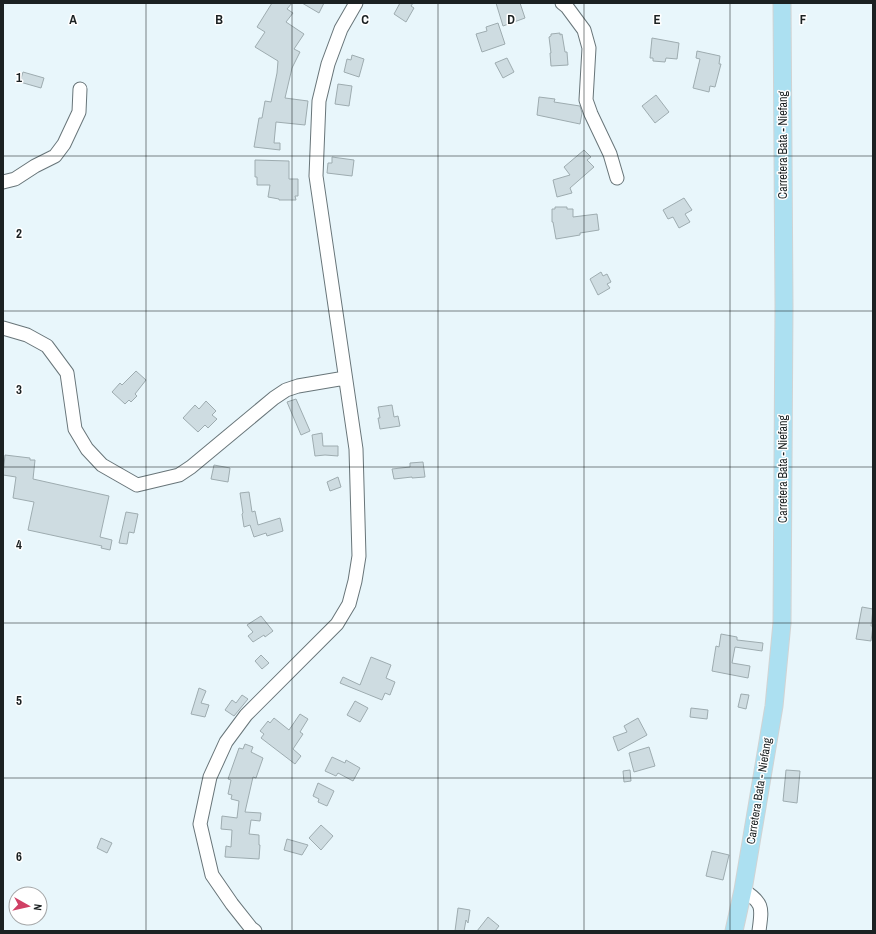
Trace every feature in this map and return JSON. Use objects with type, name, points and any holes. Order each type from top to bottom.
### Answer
[{"type":"main road","name":"Carretera Bata - Niefang","points":[[734,931],[743,890],[774,706],[782,623],[784,306],[782,3]]},
{"type":"street","points":[[255,931],[232,904],[212,875],[200,824],[210,777],[226,742],[246,715],[337,624],[349,604],[355,580],[359,556],[356,449],[316,176],[319,101],[328,64],[341,29],[356,3]]},
{"type":"street","points":[[562,3],[567,7],[584,30],[589,48],[586,100],[610,154],[617,178]]},
{"type":"street","points":[[3,182],[15,179],[35,166],[56,156],[64,144],[78,112],[80,89]]},
{"type":"street","points":[[3,328],[27,335],[47,346],[67,373],[75,429],[87,449],[102,465],[137,485],[179,475],[191,467],[274,398],[286,390],[298,386],[345,378]]},
{"type":"street","points":[[743,890],[754,897],[759,903],[761,912],[760,931]]},
{"type":"building","points":[[272,3],[292,3],[287,9],[293,13],[286,22],[304,34],[294,49],[300,52],[292,68],[285,98],[308,101],[305,125],[276,122],[274,143],[280,143],[280,150],[254,147],[259,118],[262,118],[265,101],[271,102],[277,73],[278,61],[255,47],[265,32],[257,27]]},
{"type":"building","points":[[302,3],[324,3],[319,13]]},
{"type":"building","points":[[400,3],[413,3],[411,6],[414,8],[406,22],[394,14]]},
{"type":"building","points":[[496,3],[520,3],[525,18],[503,26]]},
{"type":"building","points":[[498,23],[505,44],[482,52],[476,34],[487,31],[486,27]]},
{"type":"building","points":[[560,33],[560,35],[562,34],[565,52],[567,52],[568,65],[551,66],[549,37],[551,34]]},
{"type":"building","points":[[652,38],[679,43],[677,59],[666,58],[665,62],[653,61],[653,58],[650,58]]},
{"type":"building","points":[[697,51],[720,56],[719,64],[721,64],[715,87],[710,86],[709,92],[693,88],[700,59],[696,58]]},
{"type":"building","points":[[352,55],[364,59],[359,77],[344,72],[347,59],[351,60]]},
{"type":"building","points":[[507,58],[514,72],[503,78],[495,63]]},
{"type":"building","points":[[23,72],[44,78],[41,88],[20,82]]},
{"type":"building","points":[[338,84],[352,86],[349,106],[335,104]]},
{"type":"building","points":[[656,95],[669,112],[655,123],[642,106]]},
{"type":"building","points":[[539,97],[555,99],[554,102],[580,106],[582,113],[580,124],[537,115]]},
{"type":"building","points":[[584,150],[591,157],[587,160],[594,167],[570,188],[572,193],[557,197],[553,180],[570,175],[564,167]]},
{"type":"building","points":[[332,157],[354,160],[352,176],[327,173],[328,163],[332,163]]},
{"type":"building","points":[[255,160],[289,161],[289,179],[298,179],[298,196],[295,196],[296,200],[279,200],[268,197],[270,185],[257,185],[257,177],[255,177]]},
{"type":"building","points":[[684,198],[692,210],[685,214],[690,222],[679,228],[673,217],[668,219],[663,210]]},
{"type":"building","points":[[555,207],[567,207],[567,209],[573,209],[573,217],[597,214],[599,230],[556,239],[552,222],[552,209],[555,209]]},
{"type":"building","points":[[601,272],[603,276],[607,274],[611,282],[607,284],[610,288],[598,295],[590,279]]},
{"type":"building","points":[[136,371],[146,380],[135,394],[137,396],[131,402],[129,400],[125,404],[112,392],[120,383],[122,385]]},
{"type":"building","points":[[296,399],[310,431],[301,435],[287,402]]},
{"type":"building","points":[[206,401],[216,411],[212,415],[217,419],[208,428],[205,425],[198,432],[183,418],[195,405],[199,409]]},
{"type":"building","points":[[392,405],[394,417],[398,416],[400,426],[380,429],[378,407]]},
{"type":"building","points":[[322,433],[323,446],[338,446],[338,456],[315,456],[312,435]]},
{"type":"building","points":[[5,455],[35,460],[33,479],[109,496],[100,537],[112,540],[110,550],[101,548],[102,546],[28,530],[34,502],[13,498],[16,477],[3,475]]},
{"type":"building","points":[[423,462],[425,477],[394,479],[392,469],[410,467],[410,463]]},
{"type":"building","points":[[214,465],[230,468],[228,482],[211,479]]},
{"type":"building","points":[[338,477],[341,487],[330,491],[327,482]]},
{"type":"building","points":[[249,492],[252,512],[255,511],[258,525],[280,518],[283,531],[267,536],[266,533],[254,537],[250,525],[244,527],[240,493]]},
{"type":"building","points":[[126,512],[138,514],[134,533],[129,532],[127,544],[119,543]]},
{"type":"building","points":[[862,607],[873,609],[871,641],[856,639]]},
{"type":"building","points":[[261,616],[273,631],[265,637],[264,635],[253,642],[248,636],[253,632],[247,625]]},
{"type":"building","points":[[721,634],[737,637],[737,640],[763,643],[762,651],[735,647],[732,663],[750,666],[748,678],[712,671],[716,646],[719,647]]},
{"type":"building","points":[[261,655],[269,663],[262,669],[255,661]]},
{"type":"building","points":[[371,657],[391,665],[386,678],[395,682],[390,695],[385,693],[382,700],[340,683],[343,677],[360,685]]},
{"type":"building","points":[[199,688],[206,691],[201,703],[209,705],[205,717],[191,714]]},
{"type":"building","points":[[741,694],[749,695],[746,709],[738,707]]},
{"type":"building","points":[[242,695],[248,699],[234,716],[225,710],[232,700],[236,703]]},
{"type":"building","points":[[355,701],[368,708],[360,722],[347,715]]},
{"type":"building","points":[[691,708],[708,710],[707,719],[690,717]]},
{"type":"building","points":[[300,714],[308,719],[300,732],[303,734],[293,749],[301,756],[295,764],[261,738],[264,734],[260,731],[268,721],[270,723],[274,718],[289,730]]},
{"type":"building","points":[[638,718],[647,735],[618,751],[613,737],[627,732],[624,726]]},
{"type":"building","points":[[245,744],[253,747],[251,752],[263,758],[256,778],[253,777],[245,812],[261,813],[260,821],[251,820],[249,834],[259,835],[259,859],[225,857],[226,846],[231,847],[232,830],[221,829],[222,816],[237,818],[239,801],[231,799],[232,795],[228,794],[231,780],[228,779],[239,748],[243,749]]},
{"type":"building","points":[[649,747],[655,766],[634,772],[629,753]]},
{"type":"building","points":[[332,757],[345,763],[346,760],[360,768],[353,781],[338,773],[336,776],[325,771]]},
{"type":"building","points":[[630,770],[631,781],[624,782],[623,771]]},
{"type":"building","points":[[786,770],[800,771],[797,803],[783,801]]},
{"type":"building","points":[[318,783],[334,791],[327,806],[318,802],[319,799],[313,796]]},
{"type":"building","points":[[321,825],[333,836],[321,850],[309,838]]},
{"type":"building","points":[[101,838],[112,843],[107,853],[97,848]]},
{"type":"building","points":[[287,839],[308,845],[302,855],[284,850]]},
{"type":"building","points":[[712,851],[729,855],[723,880],[706,876]]},
{"type":"building","points":[[458,908],[470,910],[468,923],[466,920],[464,931],[455,931]]},
{"type":"building","points":[[488,917],[499,926],[495,931],[477,931]]}]
